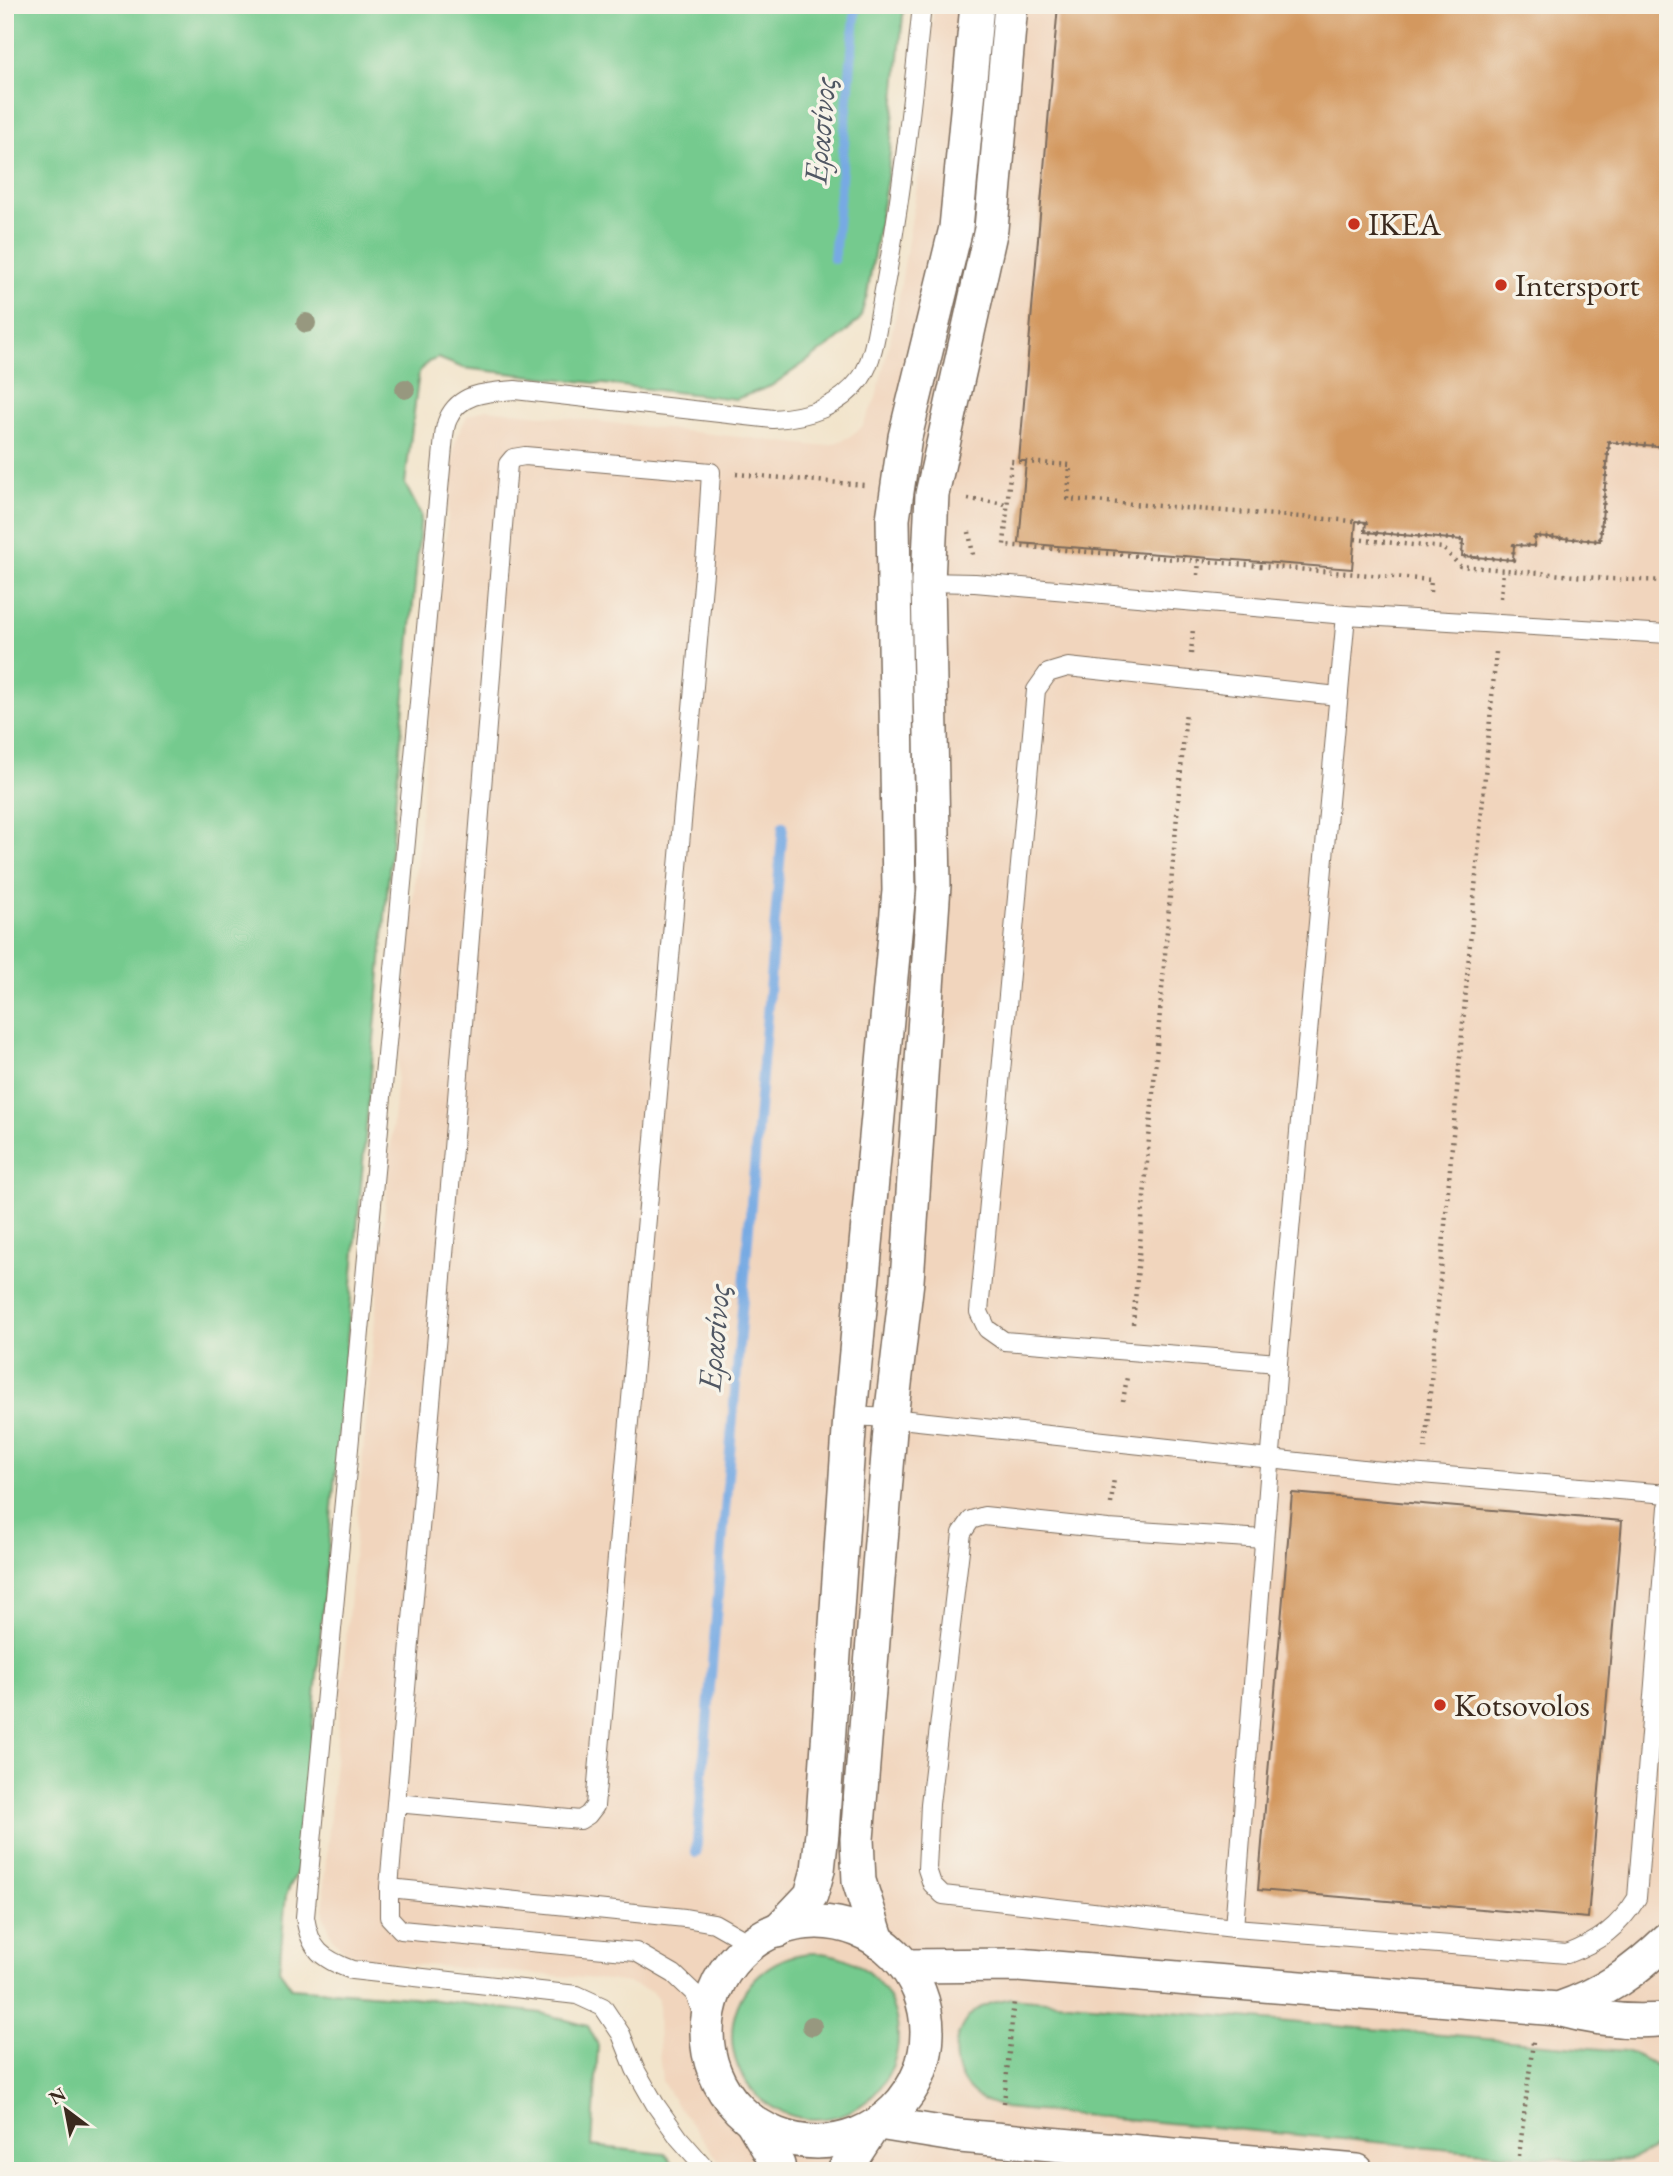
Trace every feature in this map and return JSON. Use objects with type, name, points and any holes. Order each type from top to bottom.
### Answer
[{"type":"street","points":[[977,5],[956,228],[900,463],[893,519],[899,891],[850,1416],[818,1870],[811,1895],[725,1973],[710,2008],[707,2028],[711,2059],[722,2088],[735,2106],[751,2120],[789,2139],[831,2141],[852,2136],[875,2125],[960,2136],[1357,2171]]},
{"type":"street","points":[[878,1941],[859,1881],[857,1839],[891,1418],[907,1281],[934,885],[928,582],[932,494],[991,229],[1011,5]]},
{"type":"street","points":[[764,1938],[797,1925],[829,1924],[859,1931],[878,1941],[906,1966],[924,2006],[928,2032],[922,2067],[910,2091],[875,2125],[844,2171]]},
{"type":"street","points":[[1558,2010],[1606,1989],[1632,1972],[1668,1939]]},
{"type":"street","points":[[906,1966],[1018,1965],[1558,2010],[1593,2018],[1641,2022],[1668,2019]]},
{"type":"street","points":[[751,2120],[779,2171]]},
{"type":"lane","points":[[708,2171],[655,2104],[635,2069],[621,2034],[603,2007],[577,1995],[352,1970],[327,1961],[307,1934],[305,1917],[443,447],[447,420],[460,402],[480,393],[514,390],[773,419],[796,418],[820,411],[845,397],[863,375],[874,340],[885,287],[909,126],[922,5]]},
{"type":"lane","points":[[396,1803],[580,1820],[589,1815],[595,1806],[711,471],[524,456],[513,457],[508,464],[449,1199],[396,1803],[389,1888],[389,1917],[401,1930],[636,1952],[674,1974],[695,1994],[707,2028]]},
{"type":"lane","points":[[894,581],[975,583],[1346,615],[1668,634]]},
{"type":"lane","points":[[1234,1928],[1278,1363],[1346,615]]},
{"type":"lane","points":[[1278,1363],[1004,1341],[987,1329],[979,1311],[981,1284],[1036,690],[1048,673],[1068,667],[1338,696]]},
{"type":"lane","points":[[850,1416],[891,1418],[1421,1474],[1668,1494]]},
{"type":"lane","points":[[1264,1539],[1108,1529],[984,1516],[971,1520],[962,1533],[930,1804],[927,1869],[932,1885],[943,1895],[1234,1928],[1567,1954],[1592,1944],[1623,1919],[1637,1898],[1668,1507]]},
{"type":"lane","points":[[389,1888],[685,1918],[714,1923],[764,1938]]},
{"type":"path","points":[[1430,603],[1431,580],[1004,545],[1011,461],[1070,465],[1068,499],[1366,523],[1365,532],[1463,540],[1462,556],[1513,560],[1514,544],[1534,546],[1535,536],[1600,541],[1609,442],[1668,447]]},
{"type":"path","points":[[711,471],[875,486]]},
{"type":"path","points":[[964,499],[1007,504]]},
{"type":"path","points":[[1355,539],[1443,548],[1460,566],[1609,579],[1668,581]]},
{"type":"path","points":[[1421,1474],[1503,570]]},
{"type":"path","points":[[1191,659],[1193,627]]},
{"type":"path","points":[[1133,1325],[1186,710]]},
{"type":"path","points":[[1123,1401],[1128,1373]]},
{"type":"path","points":[[1003,2111],[1015,1996]]},
{"type":"path","points":[[1519,2156],[1533,2042]]},
{"type":"shaded area","points":[[934,5],[1668,5],[1668,2171],[727,2171],[676,2104],[662,2081],[658,2000],[651,1991],[609,1980],[374,1961],[345,1951],[335,1942],[324,1917],[324,1883],[454,447],[458,434],[467,416],[486,409],[818,446],[833,444],[862,427],[876,398],[896,314],[919,174]]},
{"type":"green space","points":[[5,5],[904,5],[888,172],[867,295],[860,319],[836,341],[771,386],[736,399],[463,368],[438,358],[428,362],[419,372],[405,484],[421,515],[300,1865],[286,1895],[279,1970],[292,1988],[411,1997],[541,2013],[588,2026],[598,2045],[592,2146],[665,2154],[680,2171],[5,2171]]},
{"type":"green space","points":[[815,1953],[847,1960],[861,1967],[873,1978],[884,1990],[891,2004],[898,2036],[891,2068],[884,2082],[873,2094],[861,2105],[847,2112],[815,2119],[783,2112],[769,2105],[757,2094],[746,2082],[739,2068],[732,2036],[739,2004],[746,1990],[757,1978],[769,1967],[783,1960]]},
{"type":"green space","points":[[1011,1998],[1625,2051],[1651,2062],[1666,2077],[1669,2089],[1667,2126],[1656,2146],[1642,2155],[1618,2161],[1593,2162],[1004,2108],[981,2099],[966,2085],[956,2064],[955,2052],[960,2030],[975,2011],[988,2004]]},
{"type":"building","name":"IKEA","points":[[1058,5],[1668,5],[1668,447],[1609,442],[1600,541],[1535,536],[1534,546],[1514,545],[1513,560],[1462,556],[1463,540],[1365,532],[1366,522],[1356,521],[1352,569],[1019,543],[1026,461],[1019,461]]},
{"type":"building","name":"Kotsovolos","points":[[1292,1493],[1622,1521],[1588,1918],[1258,1890]]},
{"type":"waterway","name":"Ερασίνος","points":[[834,259],[856,5]]},
{"type":"waterway","name":"Ερασίνος","points":[[696,1853],[783,826]]},
{"type":"place","name":"IKEA","points":[[1354,224]]},
{"type":"place","name":"Intersport","points":[[1501,285]]},
{"type":"place","name":"Kotsovolos","points":[[1440,1705]]}]
